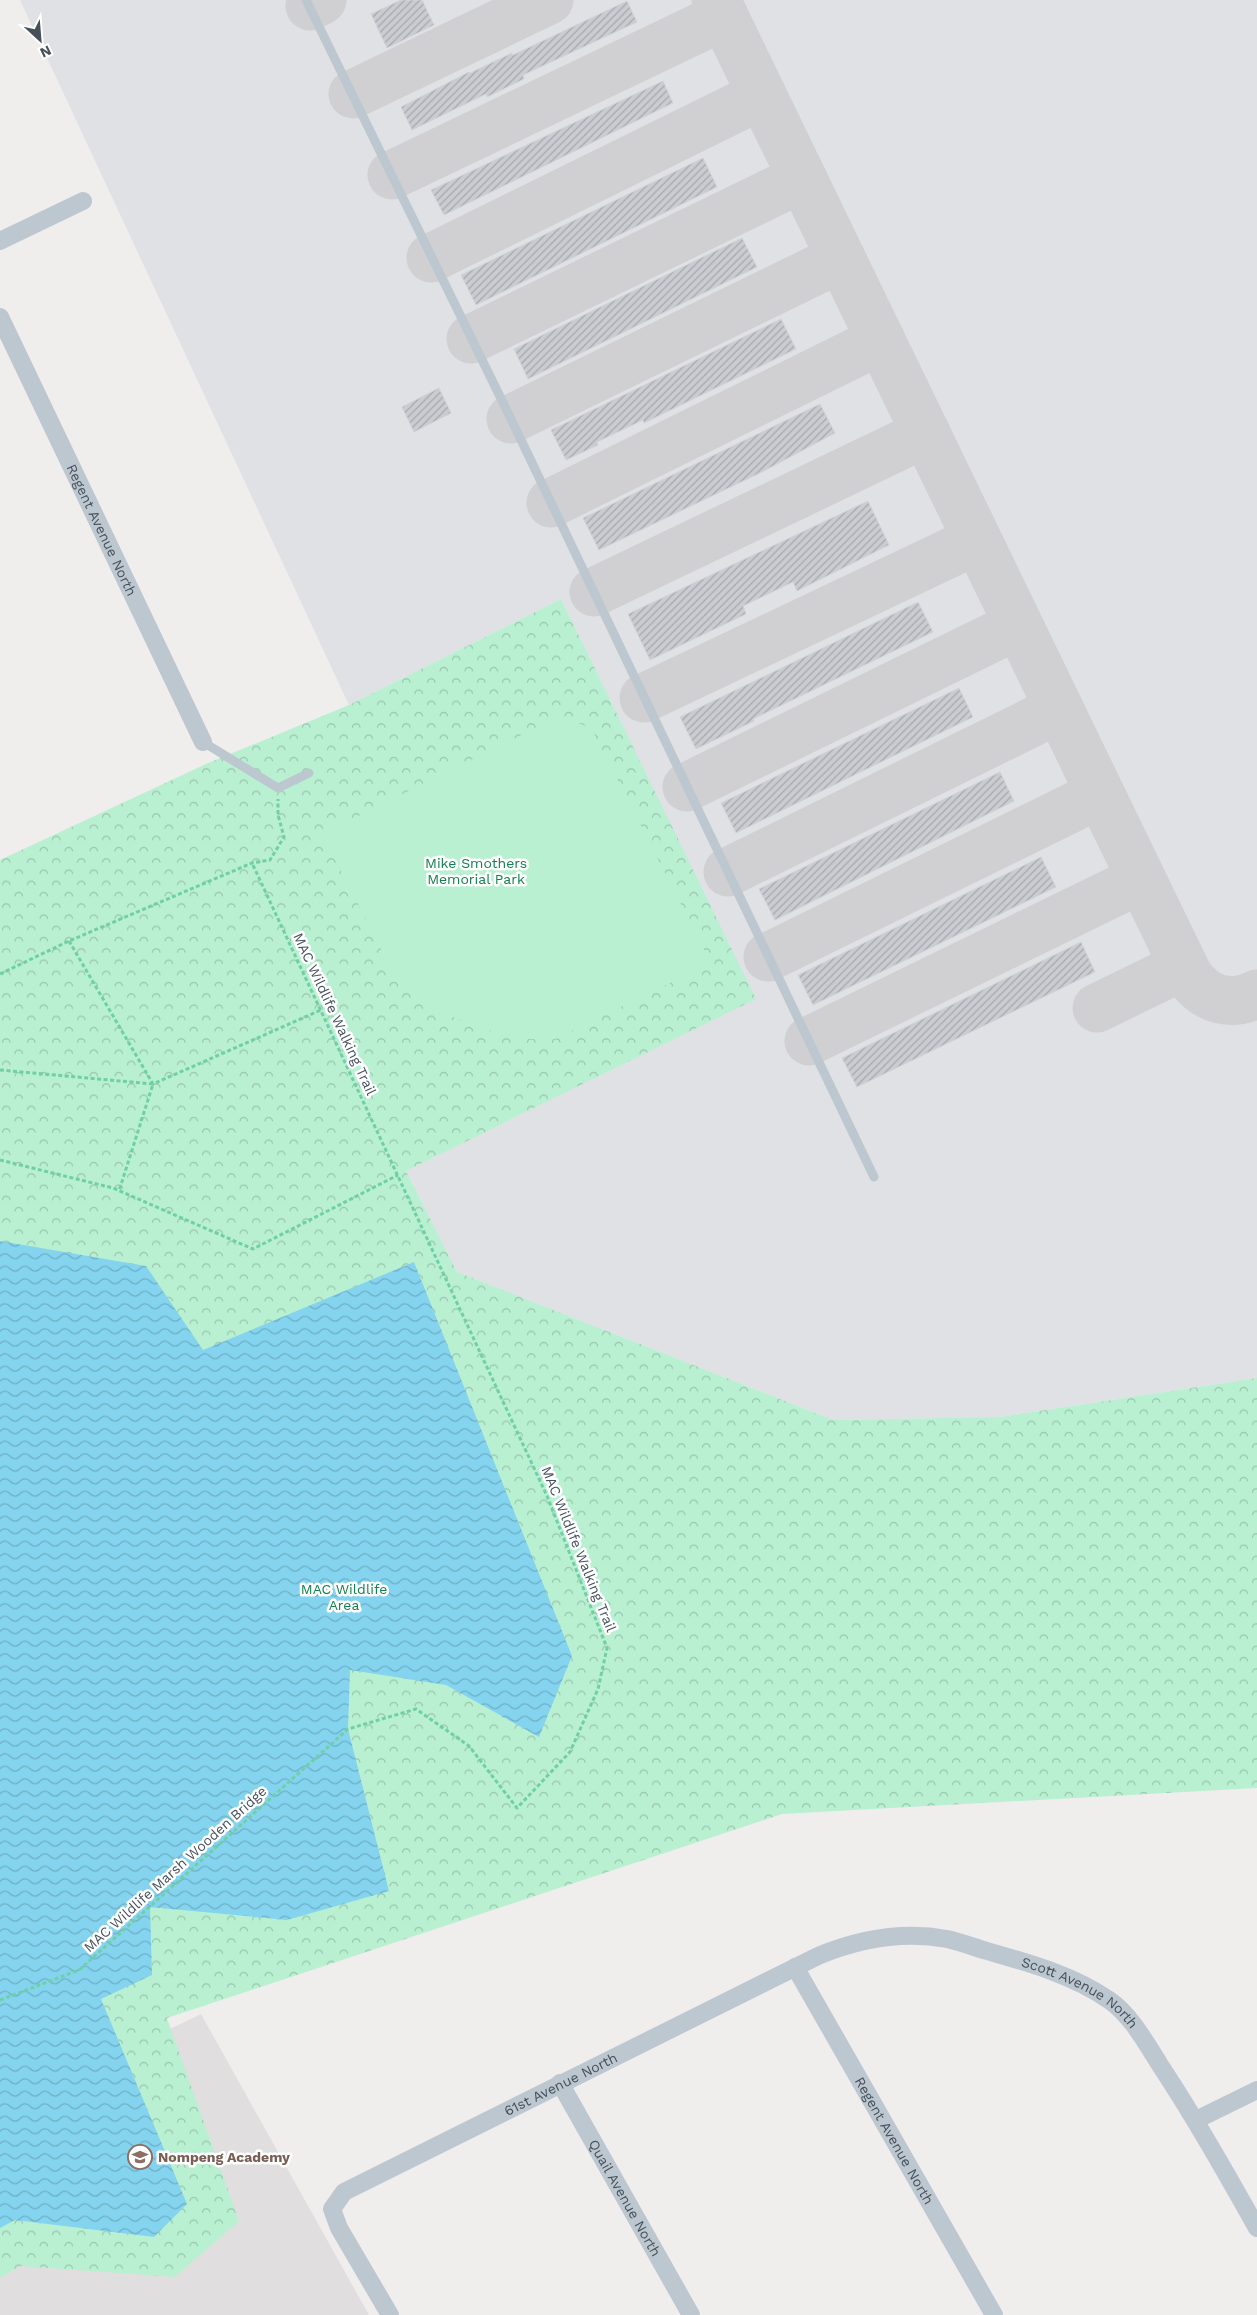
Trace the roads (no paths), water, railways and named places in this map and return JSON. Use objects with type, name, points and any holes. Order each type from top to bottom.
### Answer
[{"type":"street","points":[[0,241],[83,201]]},
{"type":"street","name":"Regent Avenue North","points":[[0,317],[203,742]]},
{"type":"street","name":"Scott Avenue North","points":[[795,1967],[848,1944],[881,1938],[914,1936],[948,1939],[1040,1966],[1077,1982],[1110,2001],[1130,2020],[1196,2120],[1257,2228]]},
{"type":"street","name":"Regent Avenue North","points":[[795,1967],[994,2315]]},
{"type":"street","name":"61st Avenue North","points":[[390,2315],[339,2228],[332,2209],[344,2192],[795,1967]]},
{"type":"street","name":"Quail Avenue North","points":[[560,2083],[691,2315]]},
{"type":"street","points":[[1196,2120],[1257,2090]]},
{"type":"lane","points":[[306,0],[594,592],[874,1177]]},
{"type":"lane","points":[[203,742],[278,788],[309,773]]},
{"type":"water","points":[[0,1241],[146,1266],[203,1350],[414,1262],[572,1656],[539,1737],[446,1685],[350,1670],[348,1729],[389,1891],[287,1920],[150,1907],[152,1975],[101,1999],[187,2204],[154,2237],[15,2220],[0,2228]]},
{"type":"place","name":"Nompeng Academy","points":[[140,2157]]},
{"type":"park label","name":"Mike Smothers Memorial Park","points":[[476,872]]},
{"type":"park label","name":"MAC Wildlife Area","points":[[344,1598]]}]
